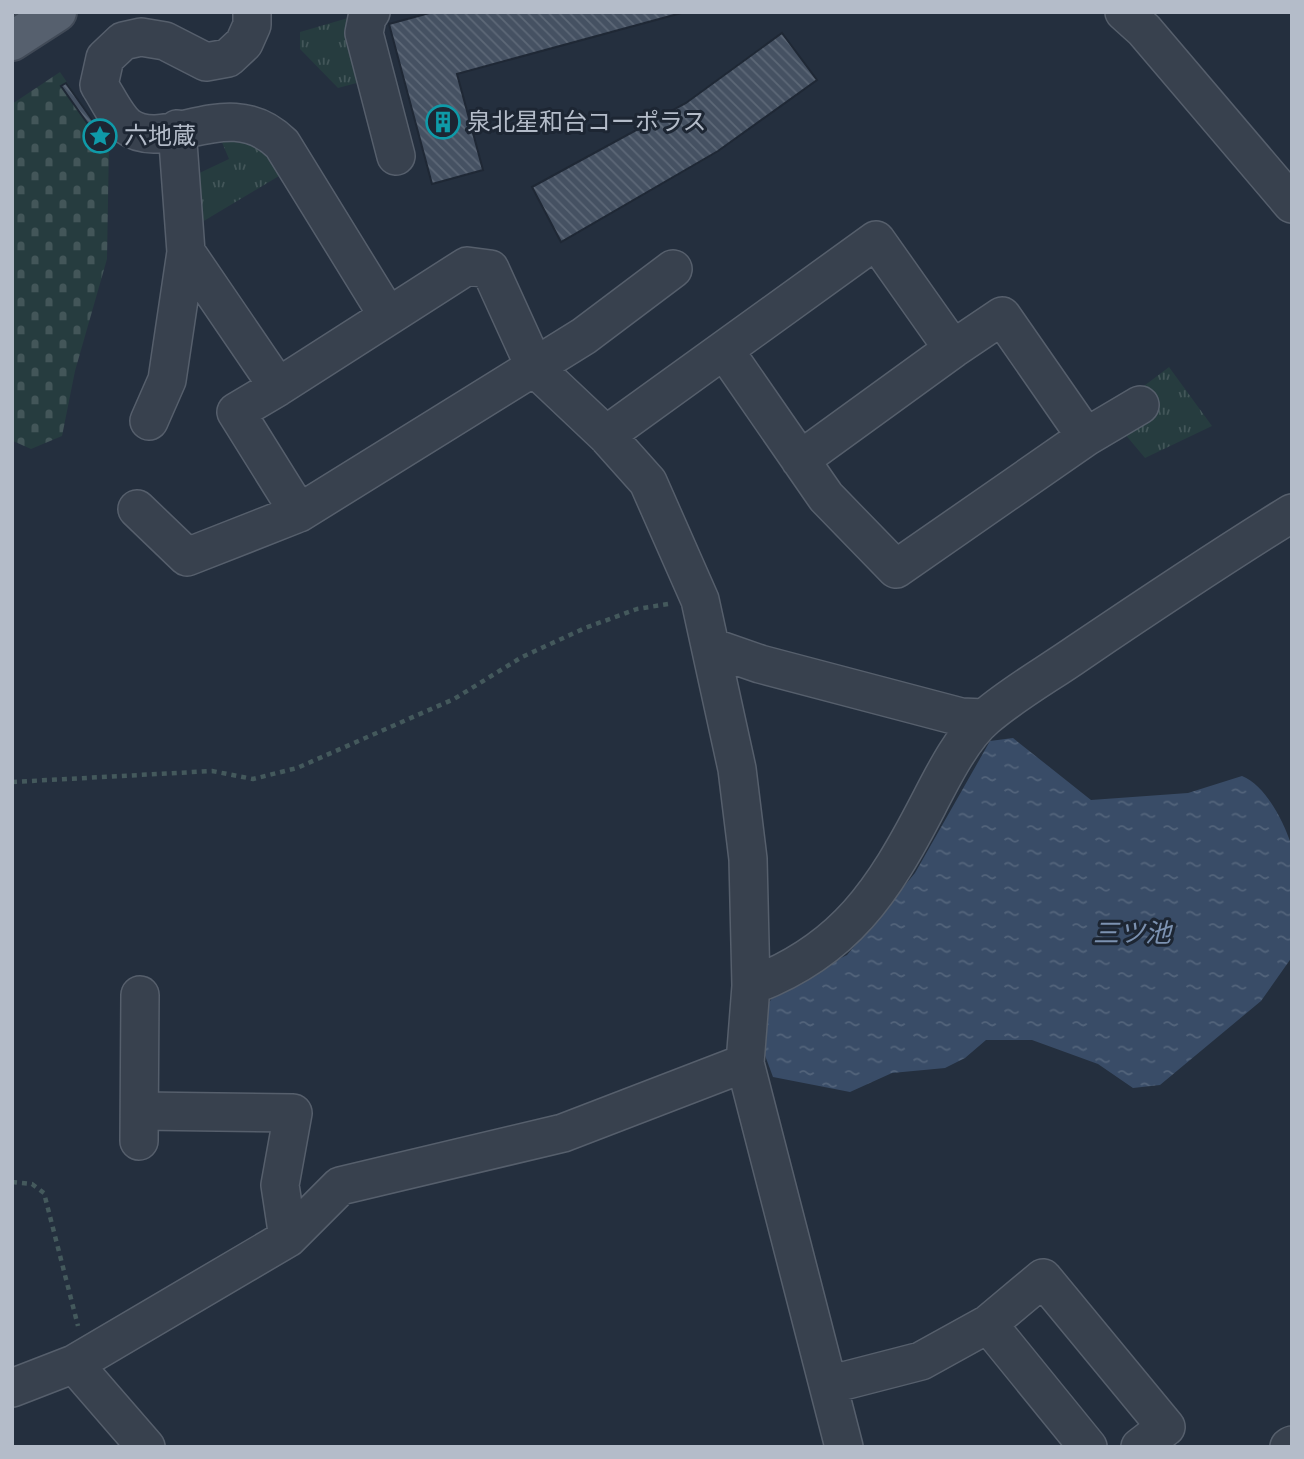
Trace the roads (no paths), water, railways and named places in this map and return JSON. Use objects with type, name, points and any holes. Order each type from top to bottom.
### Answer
[{"type":"main road","points":[[12,41],[57,12]]},
{"type":"street","points":[[252,12],[252,25],[244,43],[228,58],[206,62],[165,41],[141,37],[123,41],[105,58],[99,85],[127,126],[149,134],[223,122],[249,123],[269,131],[282,144],[388,316]]},
{"type":"street","points":[[371,12],[367,18],[365,33],[396,156]]},
{"type":"street","points":[[1125,12],[1144,30],[1292,204]]},
{"type":"street","points":[[149,421],[167,380],[186,252],[177,129]]},
{"type":"street","points":[[606,435],[876,240],[953,349]]},
{"type":"street","points":[[186,252],[278,387]]},
{"type":"street","points":[[299,513],[236,412],[467,265],[490,269],[535,368],[606,435],[648,482],[700,600],[737,769],[748,859],[751,986],[745,1063],[844,1447]]},
{"type":"street","points":[[137,509],[187,556],[299,513],[535,368],[584,336],[673,270]]},
{"type":"street","points":[[800,460],[1002,316],[1086,437]]},
{"type":"street","points":[[725,351],[826,497],[896,569],[1086,437],[1140,405]]},
{"type":"street","points":[[751,986],[789,972],[823,948],[861,911],[895,868],[946,770],[984,718],[1203,568],[1292,513]]},
{"type":"street","points":[[711,647],[773,668],[961,717],[984,718]]},
{"type":"street","points":[[140,995],[140,1126],[293,1113],[280,1185],[288,1238]]},
{"type":"street","points":[[12,1388],[79,1361],[288,1238],[340,1186],[563,1133],[745,1063]]},
{"type":"street","points":[[828,1385],[921,1361],[988,1324],[1043,1278],[1166,1427],[1140,1447]]},
{"type":"street","points":[[988,1324],[1088,1447]]},
{"type":"street","points":[[79,1361],[146,1447]]},
{"type":"water","name":"三ツ池","points":[[1013,738],[1091,800],[1188,793],[1242,776],[1266,795],[1291,844],[1294,881],[1292,957],[1261,1001],[1160,1085],[1133,1088],[1098,1064],[1032,1040],[986,1040],[965,1058],[945,1068],[892,1073],[850,1092],[773,1077],[763,1050],[768,1004],[780,987],[847,955],[915,873],[990,741]]},
{"type":"place","name":"泉北星和台コーポラス","points":[[443,122]]},
{"type":"place","name":"六地蔵","points":[[100,136]]}]
